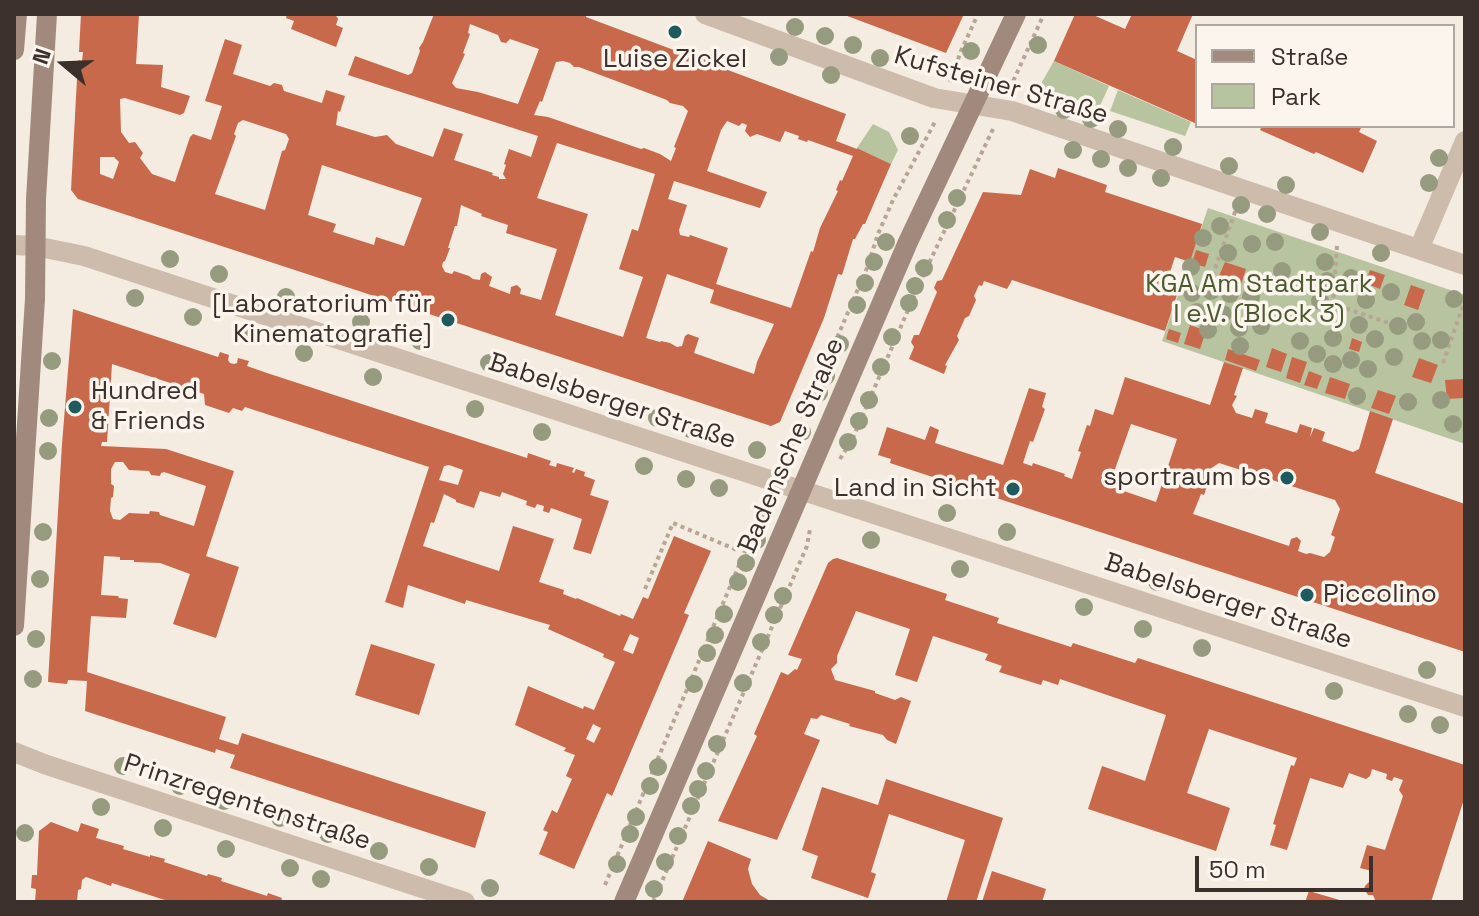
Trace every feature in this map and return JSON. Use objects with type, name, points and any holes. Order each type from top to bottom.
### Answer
[{"type":"street","points":[[14,50],[17,14]]},
{"type":"street","points":[[14,626],[35,299],[36,199],[47,14]]},
{"type":"street","name":"Kufsteiner Straße","points":[[705,14],[934,98],[1012,111],[1465,265]]},
{"type":"street","name":"Badensche Straße","points":[[624,902],[908,242],[1016,14]]},
{"type":"street","points":[[1419,249],[1465,141]]},
{"type":"street","name":"Babelsberger Straße","points":[[14,245],[84,256],[1465,707]]},
{"type":"street","name":"Prinzregentenstraße","points":[[14,752],[465,902]]},
{"type":"path","points":[[949,84],[978,14]]},
{"type":"path","points":[[1012,83],[1044,14]]},
{"type":"path","points":[[787,467],[794,438],[867,268],[878,234],[935,122]]},
{"type":"path","points":[[840,460],[852,440],[921,280],[996,125]]},
{"type":"path","points":[[1222,283],[1208,279],[1236,209]]},
{"type":"path","points":[[1337,246],[1333,304],[1389,323]]},
{"type":"path","points":[[1443,363],[1465,300]]},
{"type":"path","points":[[604,891],[755,527],[771,504]]},
{"type":"path","points":[[653,902],[807,546],[811,522]]},
{"type":"path","points":[[645,589],[673,523],[737,550]]},
{"type":"green space","points":[[1054,61],[1109,86],[1099,108],[1039,87]]},
{"type":"green space","points":[[1118,90],[1191,122],[1185,136],[1110,111]]},
{"type":"green space","points":[[873,124],[889,132],[898,150],[891,164],[857,148]]},
{"type":"green space","name":"KGA Am Stadtpark I e.V. (Block 3)","points":[[1208,208],[1465,295],[1465,444],[1162,341]]},
{"type":"building","points":[[81,14],[139,14],[136,64],[163,65],[161,87],[190,96],[184,113],[180,115],[120,99],[121,132],[129,143],[135,142],[143,153],[140,158],[152,174],[175,182],[190,137],[193,134],[211,140],[222,106],[205,101],[225,39],[242,45],[233,74],[270,86],[274,83],[282,85],[284,91],[322,103],[326,90],[345,96],[336,125],[375,137],[387,135],[396,144],[433,157],[444,128],[463,134],[454,160],[493,173],[499,179],[506,179],[504,164],[509,149],[531,157],[538,136],[348,75],[355,56],[408,75],[412,73],[434,14],[586,14],[586,17],[695,58],[696,53],[710,58],[709,63],[846,114],[836,141],[891,164],[865,224],[853,239],[842,275],[838,274],[824,318],[780,422],[771,426],[78,199],[71,190],[78,60],[82,61],[83,52],[79,52]],"holes":[[[470,24],[498,35],[501,42],[506,43],[510,39],[539,49],[518,104],[456,88],[452,83],[470,34]],[[563,61],[683,106],[688,111],[671,161],[644,148],[534,115],[542,102],[556,62]],[[243,120],[286,134],[289,139],[282,151],[265,210],[215,194],[236,136],[238,123]],[[727,121],[739,126],[742,123],[747,125],[745,131],[750,137],[757,134],[780,142],[785,131],[799,136],[798,139],[853,156],[820,228],[791,308],[716,284],[728,248],[690,235],[680,235],[687,205],[668,199],[674,181],[760,208],[767,192],[707,171]],[[557,143],[655,174],[638,231],[632,229],[619,269],[643,277],[623,337],[555,315],[588,214],[537,198]],[[100,157],[114,157],[119,162],[113,179],[100,174]],[[322,165],[422,198],[404,246],[376,237],[374,245],[333,232],[336,224],[308,215]],[[461,205],[508,225],[506,233],[557,249],[541,300],[520,294],[521,289],[517,285],[511,287],[510,294],[489,286],[492,277],[485,272],[480,280],[454,271],[452,274],[445,272],[442,266]],[[667,274],[714,290],[710,303],[774,324],[754,374],[694,353],[699,338],[688,334],[682,346],[646,338]]]},
{"type":"building","points":[[287,14],[335,14],[338,19],[336,25],[343,28],[336,47],[291,29],[294,21],[286,18]]},
{"type":"building","points":[[842,14],[964,14],[946,53]]},
{"type":"building","points":[[1075,14],[1091,14],[1125,29],[1132,14],[1193,14],[1177,51],[1195,59],[1195,123],[1054,61]]},
{"type":"building","points":[[1361,128],[1359,132],[1377,141],[1363,173],[1260,130]]},
{"type":"building","points":[[1058,168],[1107,185],[1105,192],[1202,224],[1190,262],[1175,257],[1165,287],[1178,292],[1165,331],[1012,280],[1007,289],[984,281],[974,296],[976,300],[957,336],[959,340],[945,365],[944,374],[909,359],[914,347],[911,342],[914,335],[919,335],[937,292],[934,288],[937,281],[942,280],[983,192],[1021,195],[1030,169],[1055,178]]},
{"type":"building","points":[[1196,250],[1209,254],[1205,267],[1192,263]]},
{"type":"building","points":[[1225,262],[1246,269],[1241,284],[1219,276]]},
{"type":"building","points":[[1370,270],[1385,275],[1380,289],[1365,283]]},
{"type":"building","points":[[1257,273],[1269,277],[1264,289],[1252,285]]},
{"type":"building","points":[[1411,285],[1425,290],[1418,310],[1404,305]]},
{"type":"building","points":[[73,309],[218,357],[220,352],[229,355],[230,363],[237,363],[238,358],[249,361],[247,366],[267,373],[527,458],[528,453],[551,461],[549,465],[556,467],[557,463],[574,468],[572,472],[576,469],[585,472],[584,476],[595,480],[590,495],[609,501],[591,554],[573,549],[582,519],[551,508],[549,513],[543,511],[544,506],[537,504],[535,508],[526,505],[527,501],[502,492],[500,497],[480,491],[474,508],[444,494],[423,546],[499,571],[513,526],[554,539],[539,582],[633,619],[643,597],[648,599],[674,536],[711,551],[684,613],[689,615],[612,796],[607,793],[574,869],[539,854],[548,832],[543,830],[552,810],[557,813],[572,779],[566,776],[575,755],[515,725],[528,686],[583,709],[584,706],[594,710],[615,662],[548,629],[550,625],[466,600],[465,604],[408,585],[403,608],[385,602],[429,467],[245,407],[242,411],[233,408],[229,413],[205,405],[204,394],[112,364],[107,442],[102,442],[101,446],[166,449],[234,471],[206,556],[239,567],[216,638],[173,624],[190,574],[160,563],[104,556],[101,595],[128,599],[126,618],[91,616],[87,672],[226,717],[219,739],[238,745],[242,733],[486,812],[475,848],[230,768],[235,755],[216,749],[215,753],[85,711],[87,681],[68,680],[67,684],[48,682]],"holes":[[[115,462],[123,462],[129,470],[149,471],[151,475],[160,476],[164,472],[206,486],[194,526],[150,511],[149,514],[129,513],[120,520],[113,519],[110,511],[114,486],[111,484],[111,469]],[[444,466],[463,470],[458,485],[439,480]],[[630,634],[639,638],[633,654],[623,650]],[[593,724],[601,728],[594,743],[586,739]]]},
{"type":"building","points":[[1190,325],[1206,331],[1200,349],[1184,344]]},
{"type":"building","points":[[1169,329],[1181,333],[1178,343],[1166,339]]},
{"type":"building","points":[[1352,338],[1362,342],[1359,352],[1349,349]]},
{"type":"building","points":[[1272,348],[1287,354],[1281,372],[1266,367]]},
{"type":"building","points":[[1228,349],[1260,360],[1256,371],[1225,360]]},
{"type":"building","points":[[1292,357],[1307,362],[1300,383],[1286,378]]},
{"type":"building","points":[[1419,358],[1438,365],[1431,383],[1412,377]]},
{"type":"building","points":[[1224,362],[1243,368],[1232,405],[1236,413],[1252,418],[1255,409],[1268,413],[1265,423],[1297,433],[1300,424],[1312,428],[1310,437],[1314,428],[1325,432],[1322,441],[1353,452],[1359,449],[1370,411],[1393,419],[1375,473],[1465,504],[1465,652],[890,463],[891,459],[878,455],[887,427],[925,440],[930,426],[939,430],[935,443],[1003,465],[1029,388],[1046,393],[1042,407],[1045,409],[1023,463],[1032,466],[1033,463],[1072,479],[1081,452],[1078,451],[1095,409],[1113,415],[1125,377],[1210,405]],"holes":[[[1131,424],[1177,439],[1156,502],[1109,486]],[[1219,463],[1335,500],[1340,509],[1331,535],[1335,537],[1330,552],[1324,557],[1306,554],[1298,551],[1301,541],[1297,537],[1291,539],[1289,546],[1193,514],[1201,494],[1204,495],[1210,469]]]},
{"type":"building","points":[[1309,371],[1322,376],[1317,389],[1304,385]]},
{"type":"building","points":[[1330,377],[1350,384],[1345,399],[1325,393]]},
{"type":"building","points":[[1463,379],[1464,398],[1447,399],[1445,380]]},
{"type":"building","points":[[1378,390],[1396,396],[1389,414],[1371,408]]},
{"type":"building","points":[[837,558],[947,594],[945,600],[999,618],[997,623],[1071,647],[1073,643],[1135,663],[1138,658],[1465,765],[1465,796],[1431,902],[1376,902],[1373,895],[1368,895],[1364,889],[1372,871],[1360,868],[1367,845],[1385,850],[1403,796],[1399,790],[1403,780],[1394,777],[1392,781],[1386,779],[1387,774],[1372,769],[1366,779],[1349,773],[1343,788],[1310,778],[1287,850],[1270,845],[1276,825],[1273,824],[1291,765],[1294,766],[1297,758],[1209,729],[1187,793],[1230,808],[1216,851],[1088,809],[1102,766],[1145,781],[1166,715],[1060,679],[1058,685],[1043,680],[1041,685],[999,672],[1002,666],[985,660],[988,654],[933,636],[917,682],[895,675],[910,629],[856,611],[837,656],[837,663],[831,669],[835,680],[895,700],[901,697],[911,701],[896,744],[883,735],[821,715],[817,719],[811,718],[804,734],[820,740],[777,840],[718,821],[757,736],[754,734],[781,672],[788,675],[797,670],[802,659],[788,655],[828,563]]},
{"type":"building","points":[[371,644],[435,664],[419,715],[355,695]]},
{"type":"building","points":[[886,779],[1003,818],[976,902],[946,902],[965,840],[889,814],[871,872],[876,874],[868,898],[811,878],[818,856],[802,850],[822,787],[878,805]]},
{"type":"building","points":[[51,822],[78,832],[81,823],[99,829],[96,838],[124,846],[123,849],[165,859],[164,862],[222,878],[221,881],[267,896],[268,893],[282,898],[281,902],[171,902],[86,877],[78,890],[77,902],[35,902],[36,889],[31,888],[32,875],[37,875],[39,831]]},
{"type":"building","points":[[708,841],[751,859],[748,869],[752,884],[760,895],[772,902],[682,902]]},
{"type":"building","points":[[992,871],[1046,889],[1042,902],[982,902]]},
{"type":"building","points":[[1309,891],[1343,901],[1343,902],[1305,902]]},
{"type":"place","name":"Luise Zickel","points":[[675,32]]},
{"type":"place","name":"[Laboratorium für Kinematografie]","points":[[448,320]]},
{"type":"place","name":"Hundred & Friends","points":[[75,407]]},
{"type":"place","name":"sportraum bs","points":[[1287,478]]},
{"type":"place","name":"Land in Sicht","points":[[1013,489]]},
{"type":"place","name":"Piccolino","points":[[1307,595]]}]
